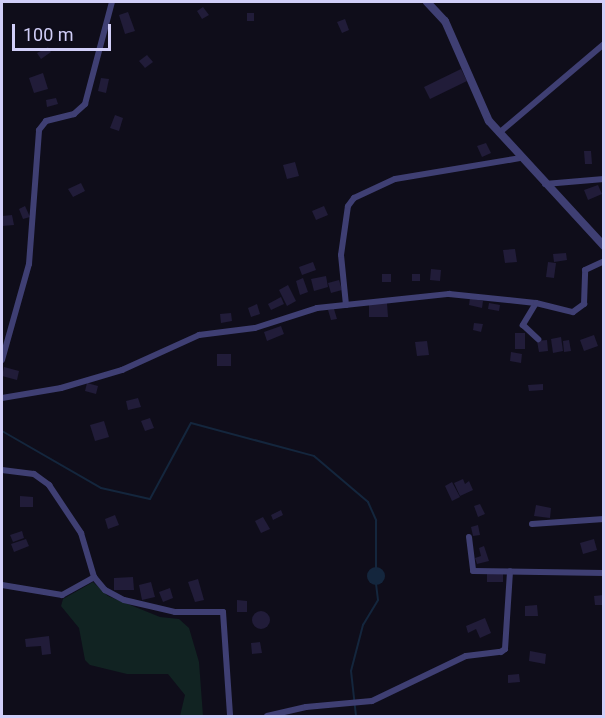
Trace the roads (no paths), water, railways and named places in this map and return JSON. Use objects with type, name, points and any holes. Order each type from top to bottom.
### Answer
[{"type":"street","points":[[2,360],[29,264],[39,130],[46,121],[74,114],[85,104],[112,2]]},
{"type":"street","points":[[427,2],[445,21],[482,110],[521,158],[603,246]]},
{"type":"street","points":[[499,133],[603,44]]},
{"type":"street","points":[[346,305],[341,255],[348,206],[354,198],[395,179],[521,158]]},
{"type":"street","points":[[545,184],[603,179]]},
{"type":"street","points":[[2,398],[61,388],[122,370],[199,335],[255,328],[317,308],[449,294],[536,303],[568,313],[578,310],[585,299],[585,270],[603,261]]},
{"type":"street","points":[[536,303],[523,325],[538,339]]},
{"type":"street","points":[[2,470],[34,474],[49,485],[87,543],[94,577],[105,590],[124,600],[175,612],[223,612],[230,717]]},
{"type":"street","points":[[532,524],[603,519]]},
{"type":"street","points":[[469,537],[473,571],[603,573]]},
{"type":"street","points":[[267,717],[306,707],[363,703],[466,656],[505,649],[510,571]]},
{"type":"street","points":[[2,585],[62,595],[94,577]]},
{"type":"water","points":[[376,567],[382,570],[385,576],[382,582],[376,585],[370,582],[367,576],[370,570]]},
{"type":"waterway","points":[[2,431],[101,488],[150,499],[191,423],[314,456],[368,502],[376,520],[376,570]]},
{"type":"waterway","points":[[356,716],[351,671],[363,625],[378,600],[376,584]]}]
